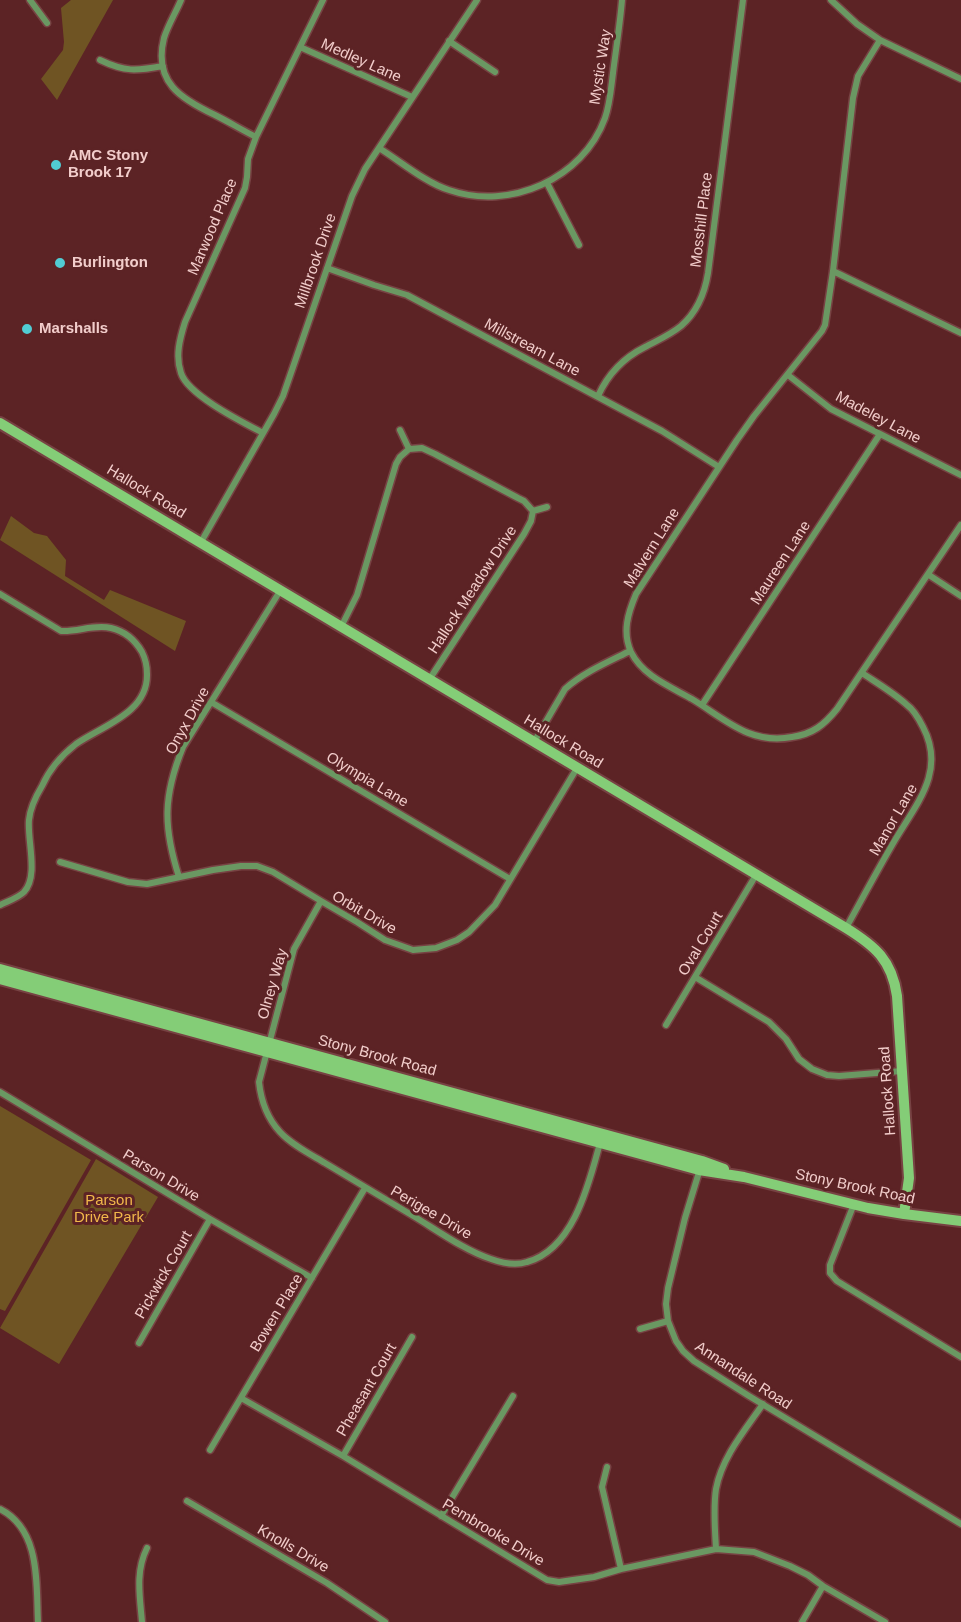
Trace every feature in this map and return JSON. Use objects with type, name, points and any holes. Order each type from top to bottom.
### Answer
[{"type":"street","points":[[30,0],[47,23]]},
{"type":"street","points":[[182,0],[164,40],[163,66],[172,87],[181,97],[198,108],[256,137]]},
{"type":"street","name":"Marwood Place","points":[[263,434],[203,398],[186,384],[181,373],[179,342],[185,322],[245,188],[248,159],[256,137],[323,0]]},
{"type":"street","name":"Millbrook Drive","points":[[201,542],[283,396],[352,196],[365,169],[477,0]]},
{"type":"street","name":"Mystic Way","points":[[379,148],[441,187],[464,194],[486,196],[519,193],[547,183],[569,169],[585,152],[600,130],[611,90],[622,0]]},
{"type":"street","name":"Mosshill Place","points":[[598,396],[620,363],[681,326],[689,318],[701,298],[708,273],[743,0]]},
{"type":"street","points":[[831,0],[857,24],[880,40],[961,80]]},
{"type":"street","name":"Malvern Lane","points":[[630,651],[626,623],[636,594],[754,416],[825,325],[853,98],[858,76],[880,40]]},
{"type":"street","points":[[449,41],[495,72]]},
{"type":"street","name":"Medley Lane","points":[[300,46],[412,97]]},
{"type":"street","points":[[100,60],[116,68],[130,70],[163,66]]},
{"type":"street","points":[[547,183],[579,245]]},
{"type":"street","name":"Millstream Lane","points":[[327,268],[407,295],[598,396],[672,437],[719,467]]},
{"type":"street","points":[[833,271],[961,333]]},
{"type":"street","name":"Madeley Lane","points":[[788,375],[831,409],[961,475]]},
{"type":"street","name":"Hallock Road","points":[[0,423],[756,874],[874,947],[886,962],[897,996],[909,1178],[904,1214]]},
{"type":"street","points":[[400,430],[409,449]]},
{"type":"street","name":"Maureen Lane","points":[[702,705],[880,434]]},
{"type":"street","points":[[341,627],[357,596],[396,464],[400,456],[409,449],[422,448],[435,454],[518,498],[533,511],[547,507]]},
{"type":"street","name":"Hallock Meadow Drive","points":[[429,680],[524,534],[533,511]]},
{"type":"street","points":[[534,742],[565,689],[596,668],[630,651],[645,672],[753,736],[778,739],[812,732],[824,724],[837,709],[961,525]]},
{"type":"street","points":[[928,574],[961,596]]},
{"type":"street","name":"Onyx Drive","points":[[179,877],[168,833],[167,816],[171,785],[183,747],[280,591]]},
{"type":"street","points":[[0,594],[61,631],[71,632],[100,626],[124,633],[142,651],[147,663],[147,680],[143,696],[136,704],[124,716],[75,745],[46,777],[29,820],[30,881],[26,890],[19,897],[0,905]]},
{"type":"street","name":"Manor Lane","points":[[846,928],[922,797],[931,771],[932,755],[929,738],[920,722],[907,705],[862,673]]},
{"type":"street","name":"Olympia Lane","points":[[211,702],[510,879]]},
{"type":"street","name":"Orbit Drive","points":[[60,862],[111,878],[140,884],[153,884],[228,867],[257,866],[273,872],[385,940],[413,950],[423,950],[443,946],[457,940],[469,932],[495,905],[577,768]]},
{"type":"street","name":"Oval Court","points":[[666,1025],[756,874]]},
{"type":"street","name":"Olney Way","points":[[267,1047],[294,949],[321,901]]},
{"type":"street","name":"Stony Brook Road","points":[[0,969],[118,1006],[701,1166],[854,1204],[904,1214],[961,1221]]},
{"type":"street","points":[[695,977],[769,1022],[786,1039],[799,1059],[812,1069],[839,1077],[902,1071]]},
{"type":"street","name":"Stony Brook Road","points":[[0,979],[118,1006]]},
{"type":"street","name":"Perigee Drive","points":[[267,1047],[259,1082],[260,1095],[264,1108],[280,1133],[365,1188],[478,1254],[505,1263],[526,1263],[555,1245],[584,1198],[601,1138]]},
{"type":"street","name":"Parson Drive","points":[[0,1092],[312,1278]]},
{"type":"street","name":"Annandale Road","points":[[701,1166],[685,1218],[666,1304],[668,1322],[683,1351],[694,1361],[749,1396],[961,1524]]},
{"type":"street","name":"Bowen Place","points":[[210,1450],[365,1188]]},
{"type":"street","points":[[854,1204],[830,1265],[830,1274],[837,1281],[961,1356]]},
{"type":"street","name":"Pickwick Court","points":[[139,1343],[210,1219]]},
{"type":"street","points":[[640,1329],[668,1322]]},
{"type":"street","name":"Pheasant Court","points":[[343,1456],[412,1337]]},
{"type":"street","points":[[441,1516],[513,1396]]},
{"type":"street","name":"Pembrooke Drive","points":[[241,1398],[343,1456],[547,1580],[570,1581],[594,1577],[716,1549],[754,1552],[808,1575],[885,1622]]},
{"type":"street","points":[[716,1549],[716,1490],[722,1470],[763,1404]]},
{"type":"street","points":[[607,1467],[602,1488],[621,1569]]},
{"type":"street","name":"Knolls Drive","points":[[187,1501],[327,1583],[385,1622]]},
{"type":"street","points":[[0,1509],[21,1525],[31,1548],[34,1560],[38,1622]]},
{"type":"street","points":[[142,1622],[139,1581],[142,1560],[147,1548]]},
{"type":"street","points":[[802,1622],[823,1586]]},
{"type":"green space","points":[[71,0],[113,0],[57,100],[41,79],[63,50],[61,8]]},
{"type":"green space","points":[[11,516],[34,533],[47,536],[66,560],[65,576],[104,600],[110,590],[186,621],[175,651],[0,540]]},
{"type":"green space","points":[[0,1106],[91,1160],[5,1311],[0,1309]]},
{"type":"green space","name":"Parson Drive Park","points":[[96,1159],[158,1197],[59,1364],[0,1328]]},
{"type":"place","name":"AMC Stony Brook 17","points":[[56,165]]},
{"type":"place","name":"Burlington","points":[[60,263]]},
{"type":"place","name":"Marshalls","points":[[27,329]]}]
